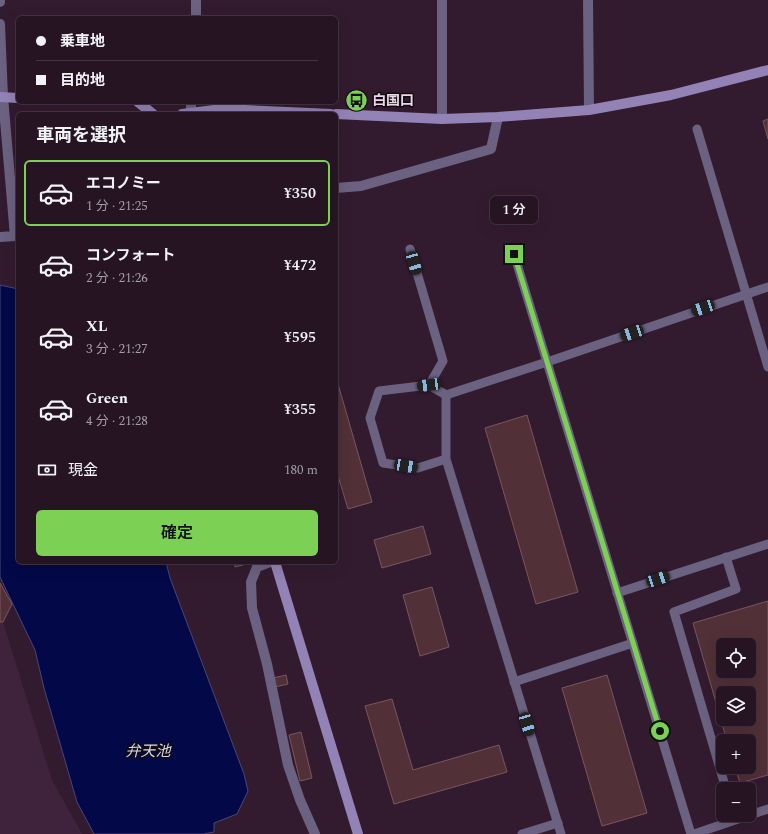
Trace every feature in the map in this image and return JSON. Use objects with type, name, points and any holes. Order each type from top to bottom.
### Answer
[{"type":"street","points":[[196,0],[196,16]]},
{"type":"street","points":[[442,0],[442,119]]},
{"type":"street","points":[[588,0],[589,110]]},
{"type":"street","points":[[0,24],[2,97],[16,227]]},
{"type":"street","points":[[338,114],[442,119],[498,117],[589,110],[671,95],[768,70]]},
{"type":"street","points":[[2,97],[16,98]]},
{"type":"street","points":[[140,104],[150,112]]},
{"type":"street","points":[[188,109],[276,112]]},
{"type":"street","points":[[338,188],[361,186],[491,150],[498,117]]},
{"type":"street","points":[[0,237],[16,236]]},
{"type":"street","points":[[265,564],[257,567],[251,582],[252,608],[267,664],[288,765],[300,800],[315,834]]},
{"type":"street","points":[[276,564],[358,834]]},
{"type":"lane","points":[[697,129],[768,367]]},
{"type":"lane","points":[[410,249],[443,361],[429,385]]},
{"type":"lane","points":[[514,254],[692,834],[724,822]]},
{"type":"lane","points":[[446,459],[418,468],[383,463],[370,418],[379,391],[429,385],[446,395],[547,362],[746,293],[768,287]]},
{"type":"lane","points":[[446,395],[446,459],[561,834]]},
{"type":"lane","points":[[617,593],[768,544]]},
{"type":"lane","points":[[724,782],[674,612],[736,589],[726,557]]},
{"type":"lane","points":[[514,682],[633,643]]},
{"type":"lane","points":[[756,812],[768,809]]},
{"type":"lane","points":[[522,834],[558,823]]},
{"type":"shaded area","points":[[0,622],[3,622],[52,780],[82,834],[0,834]]},
{"type":"water","name":"弁天池","points":[[0,285],[16,289],[16,564],[166,564],[170,578],[244,774],[248,791],[237,814],[214,823],[214,832],[203,834],[94,834],[77,802],[44,688],[35,650],[0,577]]},
{"type":"building","points":[[768,119],[768,139],[763,121]]},
{"type":"building","points":[[338,384],[372,502],[348,509],[338,476]]},
{"type":"building","points":[[527,415],[578,592],[536,604],[485,428]]},
{"type":"building","points":[[423,526],[431,554],[382,568],[374,540]]},
{"type":"building","points":[[234,564],[246,564],[235,567]]},
{"type":"building","points":[[0,583],[12,604],[3,622],[0,622]]},
{"type":"building","points":[[432,587],[449,647],[420,656],[403,595]]},
{"type":"building","points":[[768,601],[768,775],[740,782],[737,774],[756,774],[756,734],[725,734],[723,726],[756,726],[756,686],[716,686],[716,703],[693,623]]},
{"type":"building","points":[[286,675],[288,684],[275,687],[273,678]]},
{"type":"building","points":[[607,675],[647,813],[602,826],[562,688]]},
{"type":"building","points":[[392,699],[413,770],[499,745],[507,772],[394,804],[365,706]]},
{"type":"building","points":[[301,732],[312,778],[300,781],[289,735]]},
{"type":"place","name":"白国口","points":[[357,100]]},
{"type":"route","points":[[514,254],[660,731]]}]
